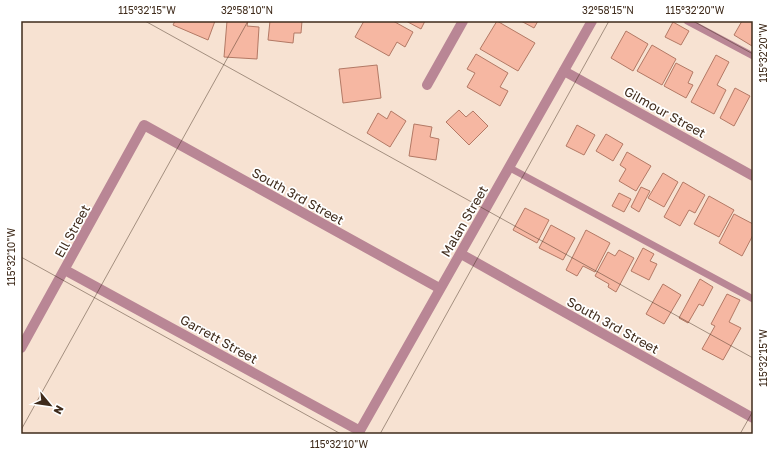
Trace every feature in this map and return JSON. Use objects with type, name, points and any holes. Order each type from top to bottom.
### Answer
[{"type":"street","points":[[427,85],[463,21]]},
{"type":"street","name":"Malan Street","points":[[359,432],[592,21]]},
{"type":"street","name":"Gilmour Street","points":[[564,71],[753,176]]},
{"type":"street","name":"Ell Street","points":[[21,348],[144,125]]},
{"type":"street","name":"South 3rd Street","points":[[144,125],[440,288]]},
{"type":"street","name":"South 3rd Street","points":[[461,254],[753,418]]},
{"type":"street","name":"Garrett Street","points":[[65,270],[359,432]]},
{"type":"lane","points":[[687,21],[753,56]]},
{"type":"lane","points":[[510,168],[753,299]]},
{"type":"building","points":[[175,21],[215,21],[208,40],[173,25]]},
{"type":"building","points":[[227,21],[248,21],[247,26],[259,27],[257,59],[224,57]]},
{"type":"building","points":[[270,21],[302,21],[301,33],[294,33],[293,43],[268,40]]},
{"type":"building","points":[[364,21],[393,21],[413,32],[405,47],[397,42],[389,56],[355,37]]},
{"type":"building","points":[[406,21],[425,21],[421,29]]},
{"type":"building","points":[[497,21],[535,43],[518,71],[480,49]]},
{"type":"building","points":[[521,21],[538,21],[534,28]]},
{"type":"building","points":[[742,21],[753,21],[752,46],[734,35]]},
{"type":"building","points":[[673,22],[689,31],[681,45],[665,37]]},
{"type":"building","points":[[626,31],[648,44],[633,71],[611,58]]},
{"type":"building","points":[[652,45],[676,59],[662,85],[637,71]]},
{"type":"building","points":[[476,54],[508,73],[500,87],[508,91],[500,106],[467,87],[475,73],[467,69]]},
{"type":"building","points":[[716,55],[729,62],[717,85],[726,90],[714,114],[691,102]]},
{"type":"building","points":[[676,63],[693,72],[688,83],[693,85],[686,98],[664,86]]},
{"type":"building","points":[[377,65],[381,98],[343,103],[339,69]]},
{"type":"building","points":[[735,88],[750,96],[734,126],[720,118]]},
{"type":"building","points":[[459,110],[466,117],[473,111],[488,126],[469,145],[446,122]]},
{"type":"building","points":[[391,111],[406,121],[390,147],[367,133],[378,113],[387,119]]},
{"type":"building","points":[[414,124],[432,127],[430,137],[439,139],[436,160],[409,156]]},
{"type":"building","points":[[577,125],[595,135],[584,155],[566,146]]},
{"type":"building","points":[[606,134],[623,144],[613,161],[596,151]]},
{"type":"building","points":[[627,152],[651,166],[636,191],[619,181],[626,169],[620,165]]},
{"type":"building","points":[[663,173],[678,182],[664,207],[648,198]]},
{"type":"building","points":[[683,182],[705,195],[695,213],[689,210],[680,226],[664,217]]},
{"type":"building","points":[[641,187],[650,191],[639,212],[631,207]]},
{"type":"building","points":[[619,193],[631,199],[624,212],[612,206]]},
{"type":"building","points":[[709,196],[734,210],[719,237],[694,224]]},
{"type":"building","points":[[525,208],[549,220],[537,243],[513,230]]},
{"type":"building","points":[[734,214],[753,224],[753,235],[742,256],[719,243]]},
{"type":"building","points":[[551,225],[575,238],[563,260],[539,248]]},
{"type":"building","points":[[586,230],[610,243],[595,272],[583,266],[577,276],[566,270]]},
{"type":"building","points":[[643,248],[654,254],[650,261],[657,264],[649,280],[631,271]]},
{"type":"building","points":[[619,250],[634,258],[616,292],[608,287],[609,284],[595,276],[608,252],[615,256]]},
{"type":"building","points":[[700,279],[713,287],[703,306],[699,304],[688,323],[679,318]]},
{"type":"building","points":[[663,284],[681,295],[664,324],[646,314]]},
{"type":"building","points":[[727,294],[740,300],[729,322],[741,328],[723,360],[702,349],[715,326],[711,324]]}]
